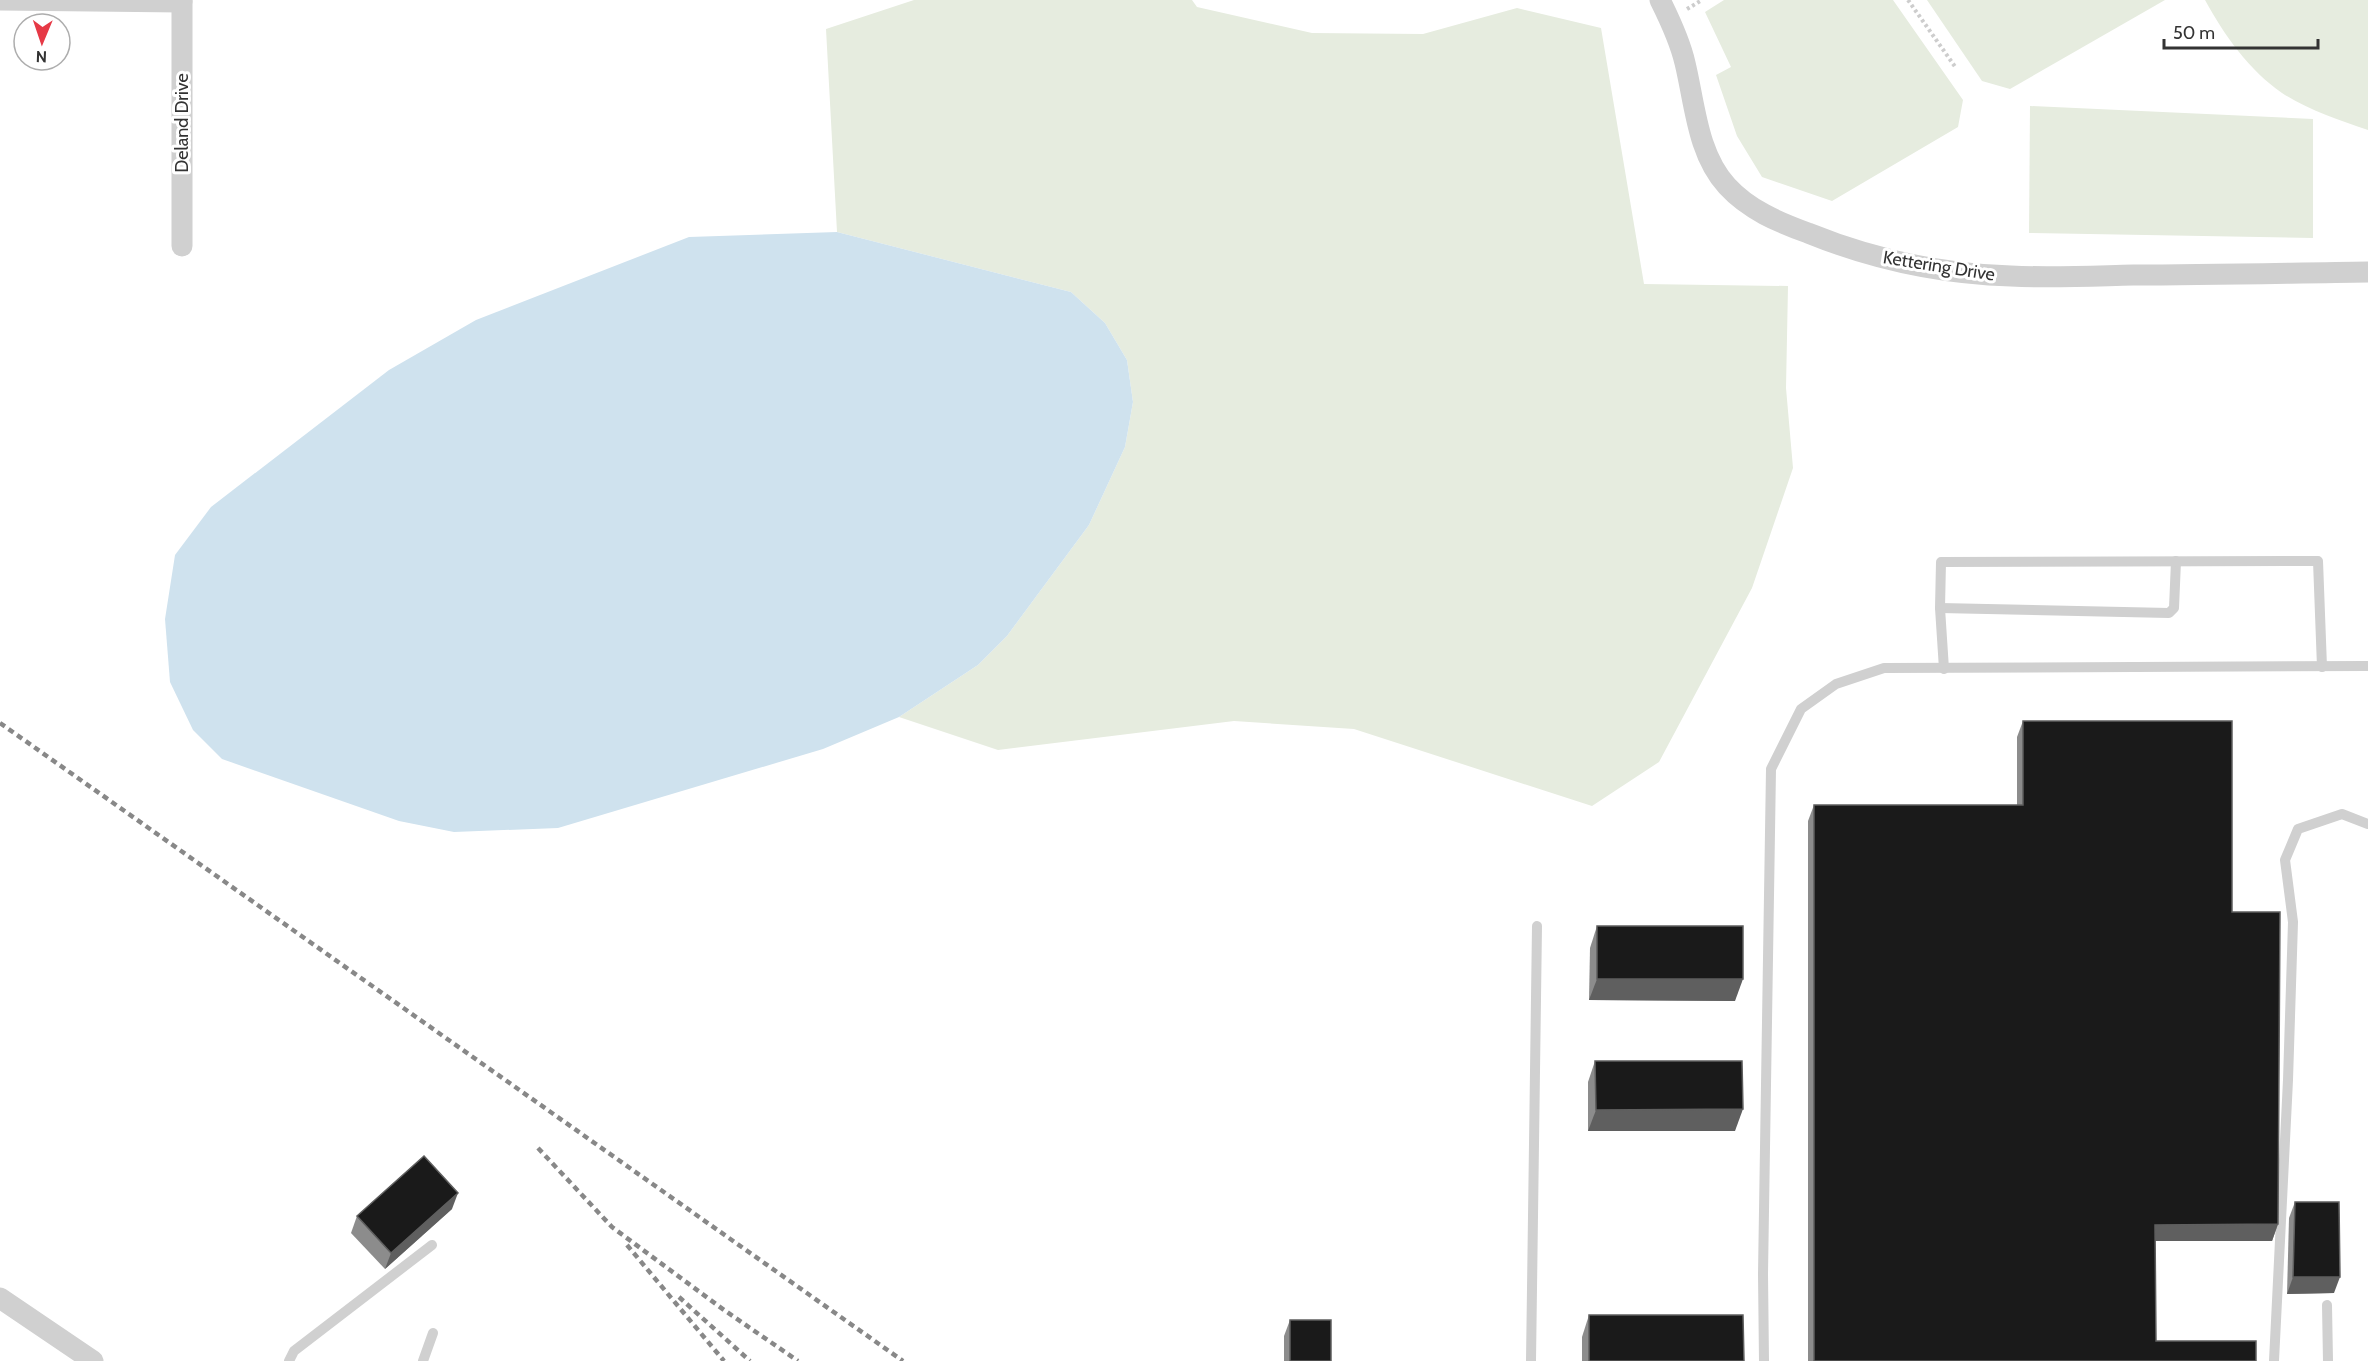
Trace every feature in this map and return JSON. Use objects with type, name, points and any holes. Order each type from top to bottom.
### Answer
[{"type":"street","points":[[0,0],[182,1]]},
{"type":"street","name":"Kettering Drive","points":[[1660,0],[1670,20],[1684,61],[1702,140],[1712,165],[1727,186],[1751,207],[1779,222],[1824,240],[1874,256],[1917,266],[2011,276],[2368,272]]},
{"type":"street","name":"Deland Drive","points":[[182,1],[182,246]]},
{"type":"street","points":[[0,1298],[93,1361]]},
{"type":"lane","points":[[1940,608],[2169,613],[2174,608],[2176,561]]},
{"type":"lane","points":[[1944,669],[1940,608],[1941,562],[2318,561],[2322,667]]},
{"type":"lane","points":[[1764,1361],[1771,770],[1801,710],[1836,684],[1884,668],[2368,666]]},
{"type":"lane","points":[[2274,1361],[2294,922],[2285,860],[2298,829],[2342,814],[2368,824]]},
{"type":"lane","points":[[1532,1361],[1537,926]]},
{"type":"lane","points":[[289,1361],[294,1351],[432,1245]]},
{"type":"lane","points":[[2327,1305],[2328,1361]]},
{"type":"lane","points":[[423,1361],[433,1333]]},
{"type":"path","points":[[1908,0],[1956,68]]},
{"type":"shaded area","points":[[914,0],[1192,0],[1197,7],[1312,33],[1423,34],[1517,8],[1601,28],[1644,284],[1788,286],[1786,388],[1793,468],[1752,588],[1659,762],[1592,806],[1354,729],[1234,721],[998,750],[899,717],[978,665],[1007,636],[1089,525],[1125,447],[1133,402],[1127,360],[1105,323],[1071,292],[837,232],[826,29]]},
{"type":"shaded area","points":[[1724,0],[1893,0],[1963,100],[1958,127],[1832,201],[1762,177],[1737,136],[1716,75],[1731,67],[1705,12]]},
{"type":"shaded area","points":[[1927,0],[2165,0],[2010,89],[1982,81]]},
{"type":"shaded area","points":[[2205,0],[2368,0],[2368,130],[2302,105],[2270,84],[2238,51]]},
{"type":"shaded area","points":[[2030,106],[2313,119],[2313,238],[2029,233]]},
{"type":"water","points":[[837,232],[1071,292],[1105,323],[1127,360],[1133,402],[1125,447],[1089,525],[1007,636],[978,665],[899,717],[823,749],[558,828],[454,832],[399,821],[222,759],[193,730],[170,682],[165,619],[175,555],[211,507],[389,370],[476,320],[689,237]]},
{"type":"building","points":[[2023,721],[2232,721],[2232,912],[2280,912],[2278,1224],[2155,1225],[2156,1341],[2256,1341],[2256,1361],[1814,1361],[1814,805],[2023,805]]},
{"type":"building","points":[[1597,926],[1743,926],[1743,979],[1597,979]]},
{"type":"building","points":[[1595,1061],[1742,1061],[1743,1109],[1596,1110]]},
{"type":"building","points":[[424,1156],[458,1193],[391,1253],[357,1216]]},
{"type":"building","points":[[2295,1202],[2339,1202],[2340,1277],[2293,1277]]},
{"type":"building","points":[[1589,1315],[1743,1315],[1744,1361],[1589,1361]]},
{"type":"building","points":[[1290,1320],[1331,1320],[1331,1361],[1290,1361]]},
{"type":"railway","points":[[0,723],[903,1361]]},
{"type":"railway","points":[[538,1148],[612,1227],[724,1310],[798,1361]]},
{"type":"railway","points":[[627,1245],[724,1361]]},
{"type":"railway","points":[[679,1297],[750,1361]]}]
